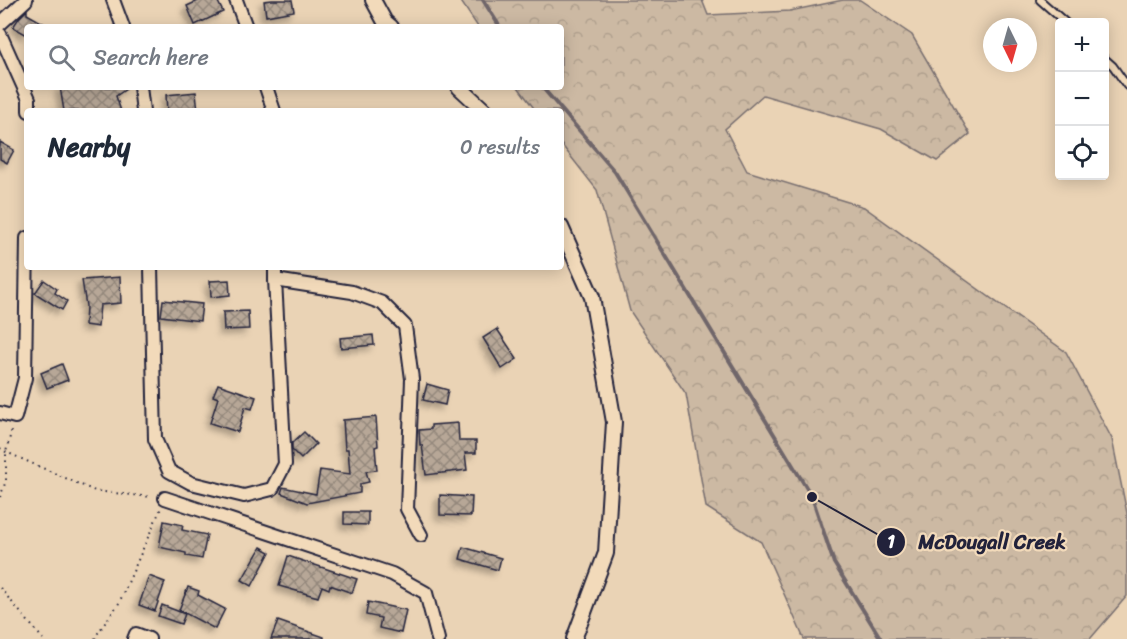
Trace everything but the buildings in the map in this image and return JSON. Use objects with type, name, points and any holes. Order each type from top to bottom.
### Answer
[{"type":"street","points":[[0,24],[26,0]]},
{"type":"street","points":[[113,0],[122,24]]},
{"type":"street","points":[[236,0],[245,24]]},
{"type":"street","points":[[373,0],[387,24]]},
{"type":"street","points":[[0,34],[24,88]]},
{"type":"street","points":[[25,90],[29,99],[29,108]]},
{"type":"street","points":[[140,90],[143,108]]},
{"type":"street","points":[[267,90],[273,108]]},
{"type":"street","points":[[462,90],[482,108]]},
{"type":"street","points":[[564,234],[592,297],[614,422],[606,553],[574,639]]},
{"type":"street","points":[[0,413],[15,417],[25,378],[27,270]]},
{"type":"street","points":[[151,270],[155,439],[169,471],[191,483],[244,496],[272,489],[285,464],[275,273],[352,292],[382,303],[405,326],[412,379],[407,509],[421,535]]},
{"type":"street","points":[[165,498],[392,574],[426,593],[438,639]]},
{"type":"street","points":[[134,639],[136,634],[149,639]]},
{"type":"lane","points":[[1040,0],[1060,18]]},
{"type":"lane","points":[[1109,62],[1127,86]]},
{"type":"path","points":[[0,497],[6,481],[6,452],[15,417]]},
{"type":"path","points":[[0,448],[95,491],[165,498],[120,603],[95,639]]},
{"type":"path","points":[[0,588],[43,639]]},
{"type":"green space","points":[[460,0],[702,0],[708,15],[790,11],[843,0],[860,0],[912,35],[970,134],[937,161],[881,129],[763,95],[725,129],[747,171],[864,207],[1066,352],[1112,439],[1127,513],[1127,596],[1090,639],[804,639],[761,542],[706,507],[686,394],[630,311],[597,190],[564,148],[564,108],[534,108],[520,90],[564,90],[564,24],[476,24]]},
{"type":"waterway","points":[[483,0],[498,24]]},
{"type":"waterway","points":[[545,90],[560,108]]},
{"type":"waterway","points":[[564,113],[615,172],[812,497],[834,563],[881,639]]},
{"type":"place","name":"McDougall Creek","points":[[812,497]]}]
